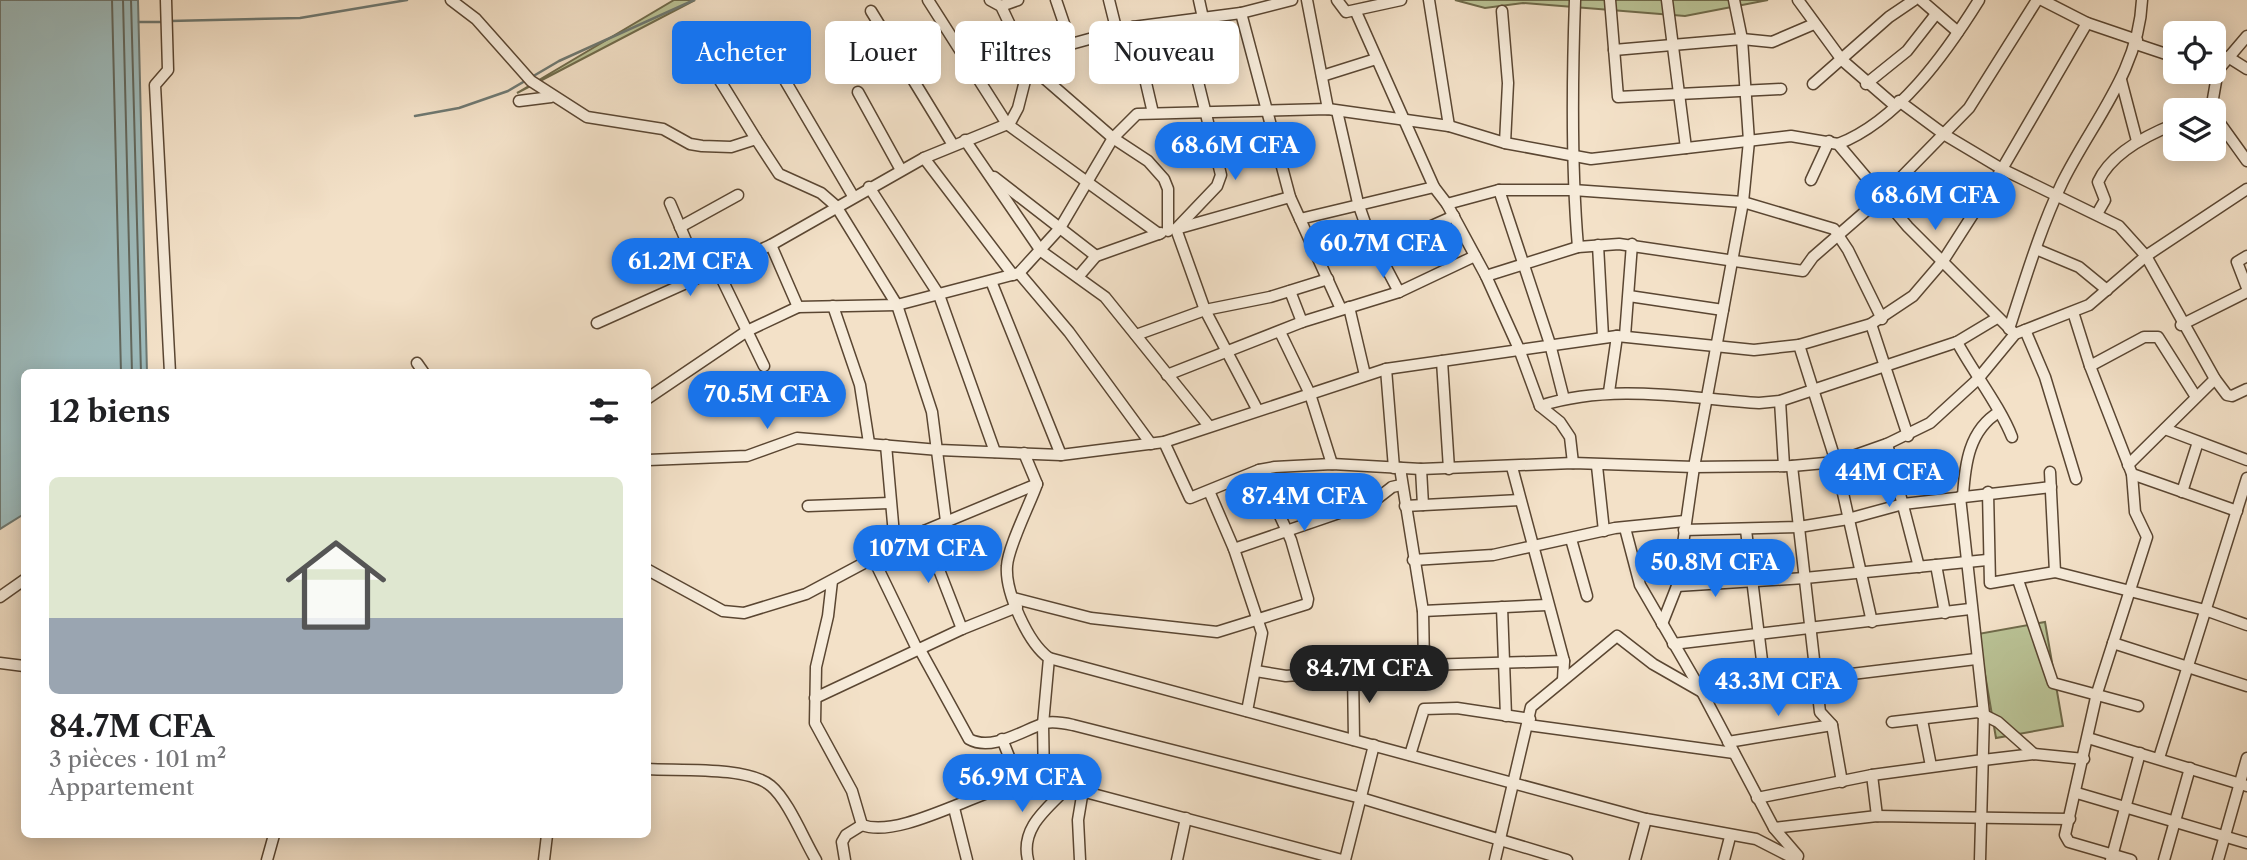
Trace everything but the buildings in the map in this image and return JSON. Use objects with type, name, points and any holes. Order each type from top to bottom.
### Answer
[{"type":"street","points":[[166,0],[168,70],[155,85],[170,369]]},
{"type":"street","points":[[928,0],[1007,124],[1087,182],[1168,231]]},
{"type":"street","points":[[990,0],[1001,6],[1008,21]]},
{"type":"street","points":[[1001,6],[1018,0]]},
{"type":"street","points":[[1056,0],[1071,44],[1089,39]]},
{"type":"street","points":[[1109,0],[1114,21]]},
{"type":"street","points":[[1199,0],[1203,18]]},
{"type":"street","points":[[1183,21],[1241,13],[1258,5],[1292,0]]},
{"type":"street","points":[[1307,0],[1322,76],[1358,203],[1399,292]]},
{"type":"street","points":[[1337,0],[1341,10],[1356,12],[1401,0]]},
{"type":"street","points":[[1429,0],[1448,126]]},
{"type":"street","points":[[1575,0],[1573,190],[1578,247]]},
{"type":"street","points":[[1610,0],[1618,96],[1781,89]]},
{"type":"street","points":[[1667,0],[1686,148]]},
{"type":"street","points":[[1662,624],[1677,586],[1694,467],[1743,202],[1749,141],[1742,39],[1734,0]]},
{"type":"street","points":[[1798,0],[1842,60],[1866,84],[2002,169],[2119,226],[2146,256],[2181,325],[2214,379],[2227,395],[2242,397],[2247,389]]},
{"type":"street","points":[[1813,84],[1889,17],[1914,0]]},
{"type":"street","points":[[1921,0],[1958,32]]},
{"type":"street","points":[[651,396],[747,331],[799,307],[897,305],[1016,274],[1041,251],[1060,228],[1113,138],[1137,114],[1333,110],[1448,126],[1505,143],[1574,157],[1601,159],[1791,136],[1834,143],[1866,129],[1923,80],[1979,0]]},
{"type":"street","points":[[1486,276],[1578,247],[1632,244],[1803,271],[1813,257],[1882,197],[1945,135],[1981,91],[2037,0]]},
{"type":"street","points":[[2042,0],[2087,23],[2163,52]]},
{"type":"street","points":[[1164,442],[1188,497],[1259,470],[1332,464],[1421,470],[1573,463],[1597,466],[1788,466],[1836,462],[1908,436],[1930,423],[1977,380],[2017,331],[2036,249],[2056,196],[2121,80],[2137,42],[2142,0]]},
{"type":"street","points":[[453,1],[476,19],[531,81],[551,97],[587,117],[663,129],[690,144],[702,146],[731,147],[756,139]]},
{"type":"street","points":[[1502,10],[1508,83],[1505,143]]},
{"type":"street","points":[[871,11],[953,145]]},
{"type":"street","points":[[1356,12],[1434,187],[1447,204],[1486,276],[1519,349],[1540,406],[1565,430],[1572,444],[1573,463]]},
{"type":"street","points":[[1241,13],[1290,197],[1328,279],[1345,308],[1365,375]]},
{"type":"street","points":[[1866,84],[1907,51],[1936,14]]},
{"type":"street","points":[[651,460],[747,456],[791,438],[939,450],[1060,455],[1164,442],[1386,369],[1621,336],[1755,350],[1799,345],[1871,324],[1913,296],[1943,261],[2002,169],[2087,23]]},
{"type":"street","points":[[1614,50],[1742,39],[1772,42],[1814,24]]},
{"type":"street","points":[[2247,36],[2228,57],[2247,69]]},
{"type":"street","points":[[1322,76],[1376,59]]},
{"type":"street","points":[[2121,80],[2137,141]]},
{"type":"street","points":[[722,84],[779,174],[821,193],[836,206],[897,305],[932,412],[939,450],[946,521]]},
{"type":"street","points":[[787,84],[853,196]]},
{"type":"street","points":[[597,323],[771,245],[924,158],[1007,124],[1018,108],[1024,84]]},
{"type":"street","points":[[1050,84],[1113,138],[1143,157],[1164,179],[1168,189],[1168,231],[1257,410]]},
{"type":"street","points":[[1146,84],[1153,113]]},
{"type":"street","points":[[1168,231],[1220,181],[1221,170],[1198,84]]},
{"type":"street","points":[[858,92],[901,170]]},
{"type":"street","points":[[519,101],[551,97]]},
{"type":"street","points":[[2097,214],[2105,200],[2098,182],[2101,176],[2137,141],[2163,129]]},
{"type":"street","points":[[2226,131],[2247,161]]},
{"type":"street","points":[[965,140],[1041,251],[1105,297],[1209,426]]},
{"type":"street","points":[[1811,180],[1834,143]]},
{"type":"street","points":[[1834,143],[1997,317],[2017,331],[2045,377],[2076,479]]},
{"type":"street","points":[[924,158],[1016,274],[1069,332],[1150,444]]},
{"type":"street","points":[[986,171],[1096,256]]},
{"type":"street","points":[[869,187],[939,295],[995,452]]},
{"type":"street","points":[[1300,219],[1434,187]]},
{"type":"street","points":[[2017,331],[2089,305],[2146,256],[2247,189]]},
{"type":"street","points":[[1447,204],[1499,190],[1573,190],[1743,202],[1826,225],[1839,234],[1882,319]]},
{"type":"street","points":[[1499,190],[1550,344],[1564,399]]},
{"type":"street","points":[[680,227],[738,195]]},
{"type":"street","points":[[1078,277],[1096,256],[1168,231],[1290,197]]},
{"type":"street","points":[[670,203],[701,276]]},
{"type":"street","points":[[1381,257],[1418,232],[1454,216]]},
{"type":"street","points":[[1609,392],[1629,296],[1632,244]]},
{"type":"street","points":[[771,245],[799,307]]},
{"type":"street","points":[[1598,245],[1603,337]]},
{"type":"street","points":[[2036,249],[2079,267],[2107,290]]},
{"type":"street","points":[[1167,374],[1302,322],[1399,292],[1475,256]]},
{"type":"street","points":[[2181,325],[2247,290],[2237,262],[2247,256]]},
{"type":"street","points":[[717,269],[764,366]]},
{"type":"street","points":[[1136,335],[1205,310],[1290,291],[1328,279]]},
{"type":"street","points":[[991,281],[1060,455]]},
{"type":"street","points":[[1290,291],[1302,322]]},
{"type":"street","points":[[1629,296],[1723,310]]},
{"type":"street","points":[[832,306],[860,385],[869,443]]},
{"type":"street","points":[[2073,312],[2090,366],[2130,469],[2135,512],[2147,537],[2097,693],[2077,793],[2065,835],[2069,842],[2112,857],[2131,860]]},
{"type":"street","points":[[1540,406],[1609,392],[1759,403],[1780,401],[1956,342],[1997,317]]},
{"type":"street","points":[[1871,324],[1908,436]]},
{"type":"street","points":[[1280,332],[1310,394],[1332,464]]},
{"type":"street","points":[[2090,366],[2144,337],[2158,337],[2196,397]]},
{"type":"street","points":[[1956,342],[2012,437]]},
{"type":"street","points":[[1799,345],[1836,462],[1863,572],[1872,622]]},
{"type":"street","points":[[1442,361],[1449,469]]},
{"type":"street","points":[[417,363],[421,369]]},
{"type":"street","points":[[1386,369],[1397,468],[1423,611],[1424,664]]},
{"type":"street","points":[[2130,469],[2214,379]]},
{"type":"street","points":[[1780,401],[1799,527],[1821,712],[1832,724],[1842,782]]},
{"type":"street","points":[[1980,860],[1979,819],[1984,714],[1964,562],[1961,496],[1964,473],[1976,435],[1989,418],[1999,412]]},
{"type":"street","points":[[2165,429],[2247,460]]},
{"type":"street","points":[[2182,492],[2198,442]]},
{"type":"street","points":[[1887,444],[1919,567]]},
{"type":"street","points":[[886,445],[889,503],[895,546]]},
{"type":"street","points":[[1024,453],[1037,484],[1007,564],[1015,602],[1036,648],[1049,658],[1646,818],[1756,839],[1799,860]]},
{"type":"street","points":[[1597,466],[1604,531]]},
{"type":"street","points":[[1512,467],[1564,661],[1563,680]]},
{"type":"street","points":[[2130,469],[2182,492],[2236,511]]},
{"type":"street","points":[[815,698],[1015,602],[1091,618],[1189,631],[1221,632],[1308,602],[1286,530],[1259,470]]},
{"type":"street","points":[[1421,470],[1423,505]]},
{"type":"street","points":[[2050,472],[2055,572]]},
{"type":"street","points":[[2160,758],[2247,478]]},
{"type":"street","points":[[651,571],[723,611],[736,613],[798,597],[924,531],[1037,484]]},
{"type":"street","points":[[1234,548],[1374,501],[1392,487],[1401,485]]},
{"type":"street","points":[[1413,560],[1486,556],[1625,528],[1685,526],[1746,530],[1799,527],[1848,519],[1903,504],[1988,492],[2051,487]]},
{"type":"street","points":[[1209,491],[1234,548],[1262,632],[1247,711]]},
{"type":"street","points":[[1988,492],[1987,560],[1990,583],[2055,572],[2206,610],[2247,625]]},
{"type":"street","points":[[1405,506],[1520,500]]},
{"type":"street","points":[[808,506],[889,503]]},
{"type":"street","points":[[1625,528],[1640,585],[1702,692],[1774,828],[1799,860]]},
{"type":"street","points":[[1746,530],[1765,685]]},
{"type":"street","points":[[924,531],[962,629]]},
{"type":"street","points":[[1571,539],[1587,596]]},
{"type":"street","points":[[873,558],[918,648],[970,739],[982,743],[1002,739],[1043,724],[1073,724],[1361,798],[1567,860]]},
{"type":"street","points":[[1677,586],[1805,578],[1987,560]]},
{"type":"street","points":[[1936,565],[1945,613]]},
{"type":"street","points":[[832,580],[828,616],[818,655],[815,698],[817,731],[852,791],[862,825]]},
{"type":"street","points":[[2018,580],[2053,683],[2138,706]]},
{"type":"street","points":[[0,597],[21,582]]},
{"type":"street","points":[[1423,611],[1548,605]]},
{"type":"street","points":[[1502,607],[1506,716]]},
{"type":"street","points":[[1673,644],[1970,609]]},
{"type":"street","points":[[1495,860],[1531,706],[1617,636],[1653,664],[1702,692],[1976,659]]},
{"type":"street","points":[[2113,643],[2247,686]]},
{"type":"street","points":[[1044,781],[1043,724],[1049,658]]},
{"type":"street","points":[[1256,671],[1286,676],[1424,664],[1564,661]]},
{"type":"street","points":[[0,663],[21,666]]},
{"type":"street","points":[[1353,671],[1354,740]]},
{"type":"street","points":[[1410,755],[1424,709],[1457,708],[1529,722],[1734,753]]},
{"type":"street","points":[[1892,722],[1971,712],[1984,714],[1998,722],[2034,754]]},
{"type":"street","points":[[1922,720],[1931,766]]},
{"type":"street","points":[[1728,742],[1832,724]]},
{"type":"street","points":[[2088,738],[2243,785]]},
{"type":"street","points":[[1002,739],[1012,765],[1009,786]]},
{"type":"street","points":[[845,860],[842,842],[846,835],[862,825],[878,829],[954,808],[1028,780],[1069,786],[1344,860],[1374,745]]},
{"type":"street","points":[[2112,857],[2140,753]]},
{"type":"street","points":[[1758,798],[1931,766],[2034,754],[2084,759]]},
{"type":"street","points":[[2218,860],[2243,785],[2247,758]]},
{"type":"street","points":[[2164,860],[2190,768]]},
{"type":"street","points":[[651,769],[744,774],[762,780],[774,789],[816,860]]},
{"type":"street","points":[[1872,775],[1877,816]]},
{"type":"street","points":[[1028,860],[1025,846],[1032,827],[1069,786]]},
{"type":"street","points":[[1080,860],[1078,820],[1083,790]]},
{"type":"street","points":[[2077,793],[2247,843]]},
{"type":"street","points":[[954,808],[967,860]]},
{"type":"street","points":[[1774,828],[1877,816],[2070,819]]},
{"type":"street","points":[[1177,860],[1186,818]]},
{"type":"street","points":[[1635,860],[1646,818]]},
{"type":"street","points":[[1724,860],[1730,836]]},
{"type":"street","points":[[267,860],[273,838]]},
{"type":"street","points":[[544,860],[547,838]]},
{"type":"green space","points":[[674,0],[695,0],[517,93]]},
{"type":"green space","points":[[1455,0],[1768,0],[1685,16],[1523,3],[1485,8]]},
{"type":"green space","points":[[2045,622],[2063,726],[1996,738],[1978,634]]},
{"type":"water","points":[[0,0],[138,0],[147,369],[21,369],[21,516],[0,529]]},
{"type":"waterway","points":[[170,21],[300,18],[407,0]]},
{"type":"waterway","points":[[415,116],[459,108],[508,91],[559,61],[694,0]]},
{"type":"waterway","points":[[139,22],[164,22]]}]
